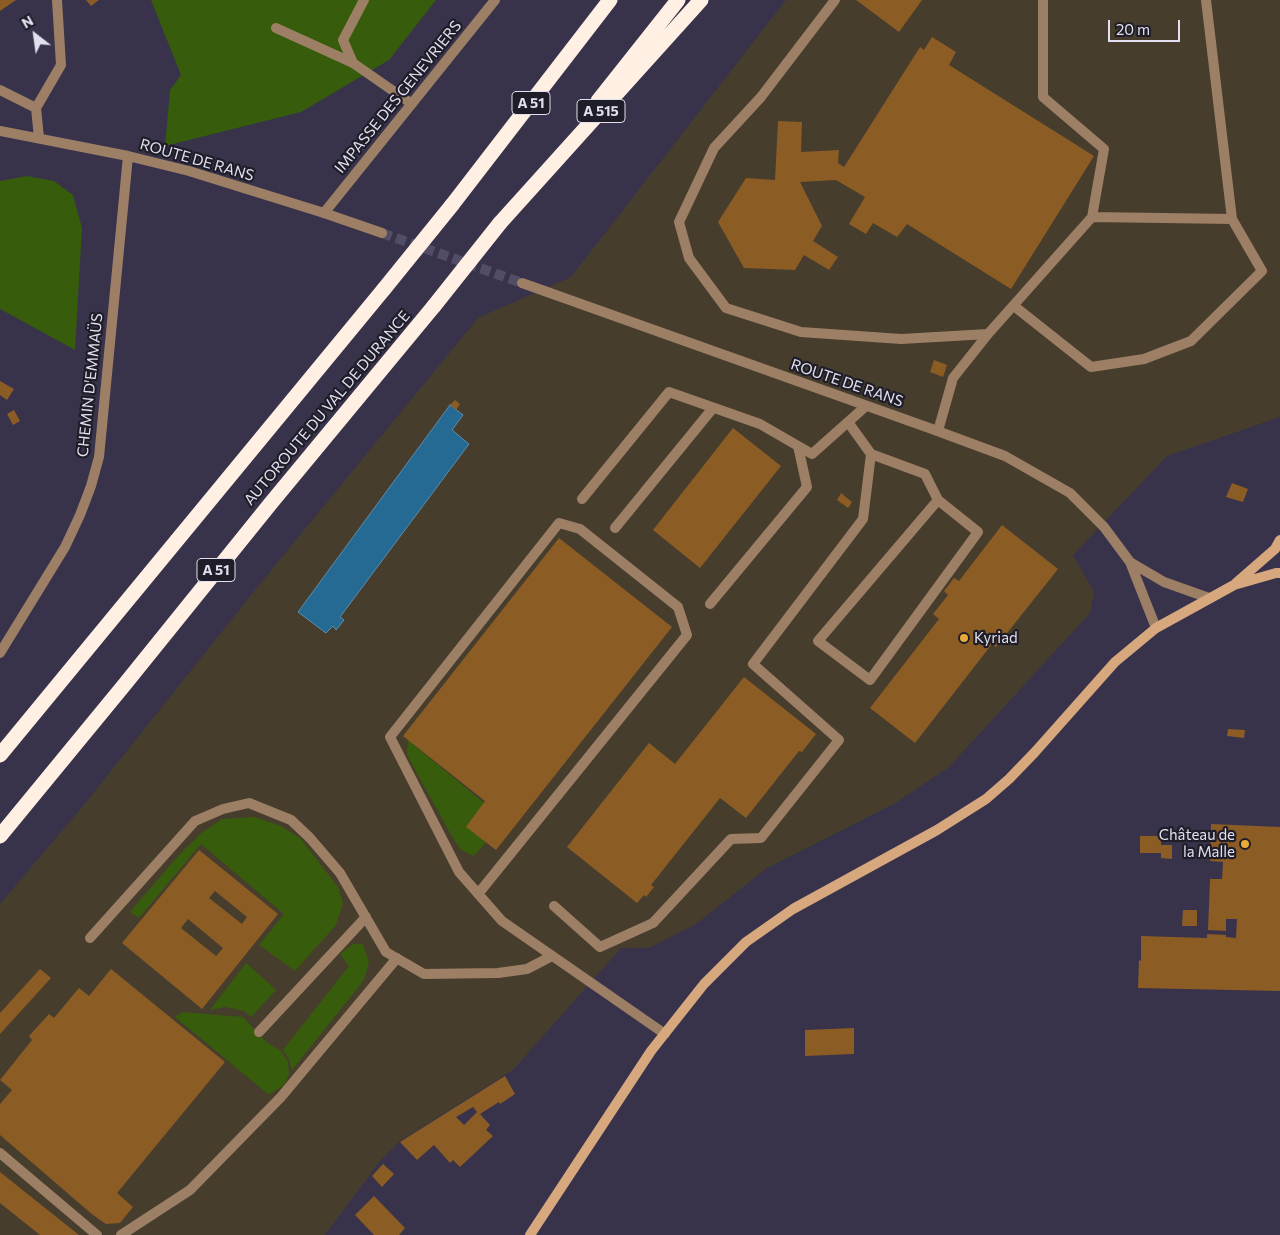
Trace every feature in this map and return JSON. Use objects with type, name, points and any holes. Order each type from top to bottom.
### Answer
[{"type":"highway","name":"AUTOROUTE DU VAL DE DURANCE","points":[[0,755],[452,205],[610,0]]},
{"type":"highway","name":"AUTOROUTE DU VAL DE DURANCE","points":[[0,836],[434,306],[678,0]]},
{"type":"highway","name":"A 515","points":[[500,223],[701,0]]},
{"type":"main road","points":[[1234,585],[1274,548],[1280,540]]},
{"type":"main road","points":[[530,1235],[651,1051],[704,984],[746,942],[793,909],[937,830],[986,799],[1036,752],[1115,662],[1156,628],[1234,585],[1280,573]]},
{"type":"street","points":[[39,138],[36,108],[61,65],[57,0]]},
{"type":"street","points":[[354,63],[343,40],[364,0]]},
{"type":"street","name":"IMPASSE DES GENEVRIERS","points":[[324,213],[495,0]]},
{"type":"street","points":[[835,0],[761,97],[714,148],[679,222],[689,258],[726,308],[800,332],[901,339],[988,334]]},
{"type":"street","points":[[938,431],[953,378],[988,334],[1092,217],[1104,149],[1043,98],[1043,0]]},
{"type":"street","points":[[1014,306],[1091,367],[1144,359],[1191,341],[1262,271],[1232,219],[1206,0]]},
{"type":"street","points":[[276,28],[354,63],[412,104]]},
{"type":"street","points":[[0,90],[36,108]]},
{"type":"street","name":"ROUTE DE RANS","points":[[0,130],[128,156],[189,171],[382,233]]},
{"type":"street","name":"CHEMIN D'EMMAÜS","points":[[0,653],[66,546],[80,516],[99,457],[128,156]]},
{"type":"street","points":[[1092,217],[1232,219]]},
{"type":"street","name":"ROUTE DE RANS","points":[[522,284],[1005,456],[1070,493],[1104,526],[1130,562],[1156,628]]},
{"type":"street","points":[[582,499],[669,392],[760,424],[812,454],[866,406]]},
{"type":"street","points":[[615,528],[713,408]]},
{"type":"street","points":[[848,422],[871,454],[925,474],[938,500],[978,532],[870,680],[818,641],[938,500]]},
{"type":"street","points":[[710,604],[808,487],[798,446]]},
{"type":"street","points":[[554,906],[600,947],[653,923],[731,839],[761,838],[839,740],[752,664],[863,520],[871,454]]},
{"type":"street","points":[[478,894],[688,635],[678,607],[580,529],[559,522],[390,737],[459,872],[478,894],[502,921],[664,1034]]},
{"type":"street","name":"ROUTE DE RANS","points":[[1130,562],[1164,582],[1208,598]]},
{"type":"street","points":[[90,938],[195,821],[223,809],[249,802],[291,820],[310,838],[340,873],[386,952],[424,974],[498,973],[527,968],[552,956]]},
{"type":"street","points":[[259,1032],[366,917]]},
{"type":"street","points":[[121,1235],[190,1190],[281,1097],[397,958]]},
{"type":"street","points":[[0,1154],[97,1235]]},
{"type":"shaded area","points":[[786,0],[1280,0],[1280,417],[1167,456],[1073,555],[1094,592],[1090,613],[949,767],[894,804],[767,868],[696,924],[649,948],[621,948],[513,1070],[400,1141],[380,1161],[325,1235],[0,1235],[0,904],[83,806],[255,590],[478,318],[571,277]]},
{"type":"green space","points":[[151,0],[436,0],[389,60],[301,112],[165,146],[170,90],[181,75]]},
{"type":"green space","points":[[27,176],[54,181],[73,195],[82,228],[75,350],[0,309],[0,181]]},
{"type":"green space","points":[[408,740],[484,803],[486,842],[474,856],[461,850],[451,835],[407,755]]},
{"type":"green space","points":[[254,817],[281,826],[300,838],[338,887],[343,903],[336,925],[295,971],[259,945],[284,914],[201,844],[139,918],[130,912],[178,856],[200,834],[222,819]]},
{"type":"green space","points":[[353,944],[363,944],[369,962],[364,980],[292,1070],[289,1059],[283,1050],[349,966],[340,954]]},
{"type":"green space","points":[[246,963],[276,990],[251,1017],[244,1011],[225,1007],[210,1010]]},
{"type":"green space","points":[[182,1012],[243,1017],[266,1042],[281,1051],[288,1062],[289,1074],[284,1085],[269,1095],[175,1017]]},
{"type":"water","points":[[450,405],[463,415],[452,430],[469,444],[340,617],[344,620],[336,630],[333,626],[326,633],[298,612]]},
{"type":"building","points":[[0,0],[16,0],[0,11]]},
{"type":"building","points":[[86,0],[99,0],[91,6]]},
{"type":"building","points":[[856,0],[922,0],[899,32]]},
{"type":"building","points":[[932,37],[956,52],[949,65],[1094,156],[1011,289],[907,224],[897,237],[873,223],[866,234],[849,224],[865,197],[836,180],[800,182],[822,226],[813,241],[838,257],[829,270],[804,255],[795,270],[744,268],[718,222],[746,178],[775,180],[778,121],[802,122],[801,152],[839,150],[838,163],[844,167],[920,47],[924,50]]},
{"type":"building","points":[[934,360],[947,365],[943,377],[930,372]]},
{"type":"building","points":[[0,381],[14,389],[7,400],[0,395]]},
{"type":"building","points":[[455,400],[460,404],[456,410],[450,405]]},
{"type":"building","points":[[14,410],[20,421],[13,425],[7,414]]},
{"type":"building","points":[[733,428],[781,466],[700,568],[653,530]]},
{"type":"building","points":[[1232,483],[1248,489],[1243,502],[1226,497]]},
{"type":"building","points":[[841,493],[852,502],[848,508],[837,500]]},
{"type":"building","name":"Kyriad","points":[[1002,525],[1058,569],[996,647],[992,644],[915,743],[870,708],[939,619],[933,614],[948,595],[944,591],[954,578],[959,581]]},
{"type":"building","points":[[559,538],[672,627],[496,850],[466,827],[485,801],[403,736]]},
{"type":"building","points":[[744,677],[816,734],[802,752],[799,751],[746,818],[720,798],[651,885],[654,887],[646,897],[644,895],[637,903],[567,847],[649,743],[675,764]]},
{"type":"building","points":[[1228,729],[1245,730],[1244,738],[1227,736]]},
{"type":"building","points":[[1211,824],[1280,827],[1280,991],[1138,988],[1141,936],[1207,938],[1207,934],[1226,935],[1226,937],[1236,938],[1237,919],[1226,919],[1226,931],[1208,930],[1210,879],[1222,879],[1223,862],[1210,861]]},
{"type":"building","points":[[1140,836],[1161,836],[1161,845],[1172,845],[1172,859],[1161,858],[1161,853],[1140,853]]},
{"type":"building","points":[[199,850],[278,914],[202,1009],[122,943]],"holes":[[[215,891],[247,917],[242,924],[209,898]],[[188,919],[223,948],[216,956],[181,928]]]},
{"type":"building","points":[[1183,910],[1197,910],[1197,926],[1182,926]]},
{"type":"building","points":[[40,969],[51,978],[0,1034],[0,1013]]},
{"type":"building","points":[[111,969],[225,1062],[117,1193],[133,1207],[120,1223],[106,1224],[0,1135],[0,1104],[12,1090],[0,1080],[32,1040],[29,1036],[49,1014],[54,1018],[79,988],[89,996]]},
{"type":"building","points":[[854,1028],[854,1054],[805,1056],[805,1030]]},
{"type":"building","points":[[505,1076],[515,1094],[480,1114],[490,1125],[486,1130],[493,1136],[460,1167],[453,1160],[450,1163],[434,1145],[417,1160],[400,1142]],"holes":[[[473,1107],[477,1112],[464,1125],[456,1117]]]},
{"type":"building","points":[[383,1164],[394,1174],[382,1187],[372,1176]]},
{"type":"building","points":[[0,1172],[79,1235],[40,1235],[0,1203]]},
{"type":"building","points":[[374,1196],[405,1228],[399,1235],[374,1235],[355,1215]]},
{"type":"tunnel","points":[[382,233],[522,283]]},
{"type":"place","name":"Kyriad","points":[[964,638]]},
{"type":"place","name":"Château de la Malle","points":[[1245,844]]}]
